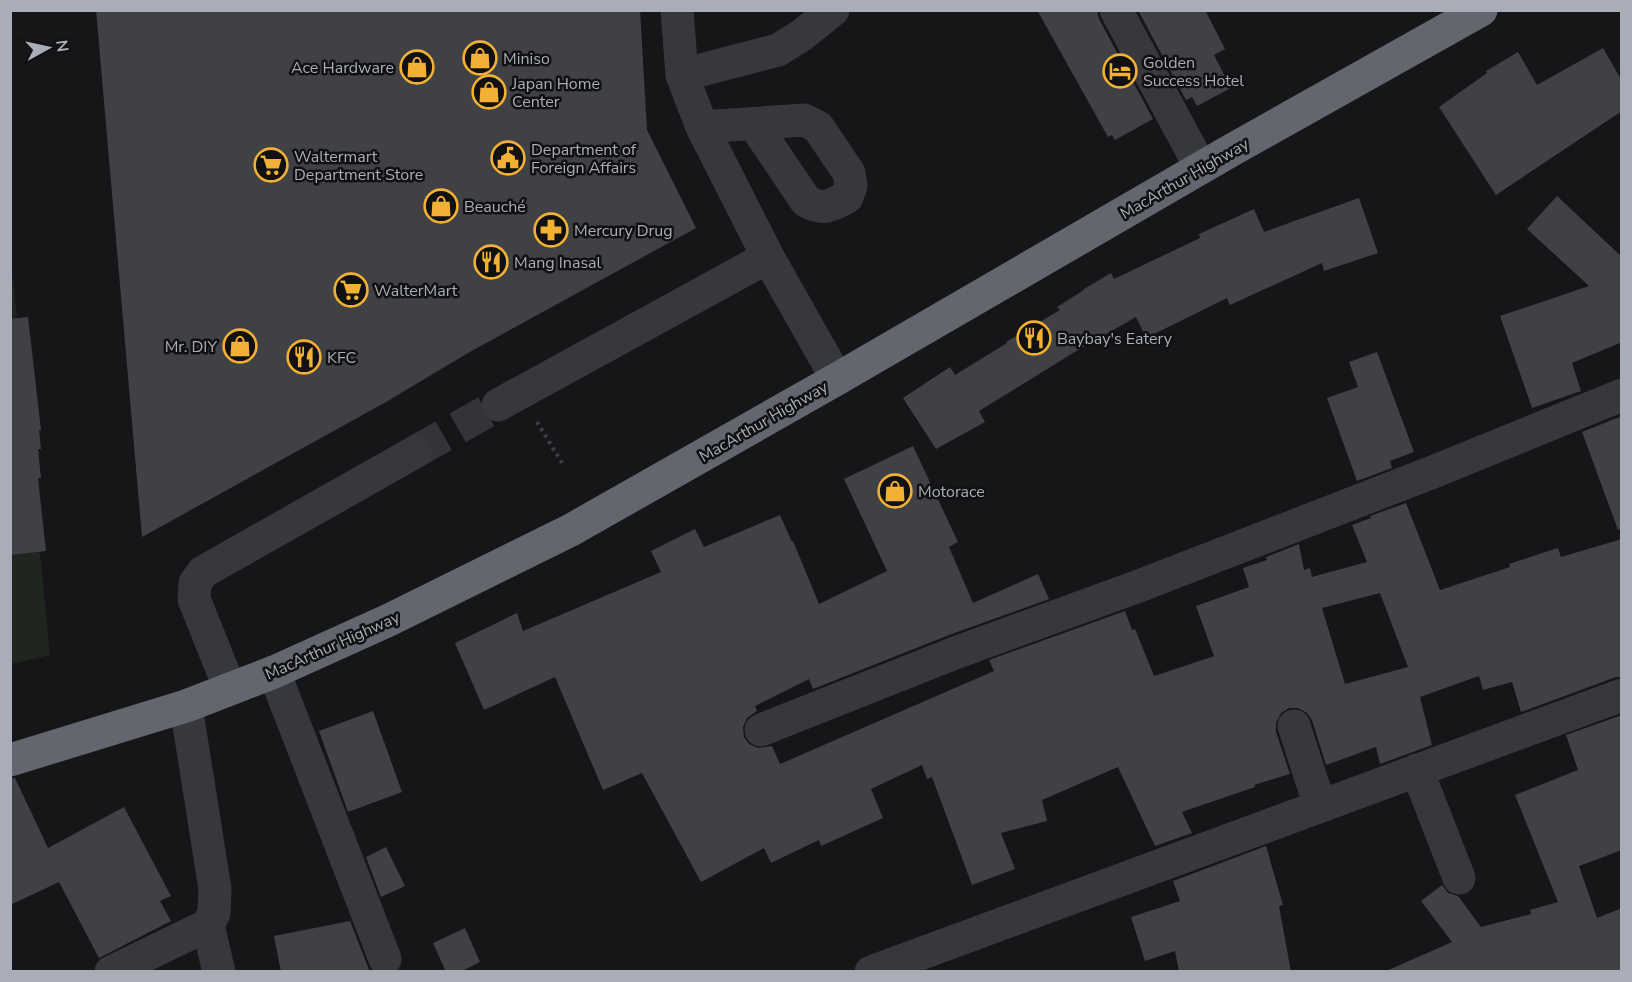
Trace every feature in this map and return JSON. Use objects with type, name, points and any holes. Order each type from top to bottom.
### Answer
[{"type":"highway","name":"MacArthur Highway","points":[[10,760],[186,706],[274,672],[408,611],[571,530],[1481,10]]},
{"type":"street","points":[[677,10],[682,75],[702,127],[768,257],[837,380]]},
{"type":"street","points":[[682,75],[778,50],[802,35],[833,10]]},
{"type":"street","points":[[1116,10],[1201,168]]},
{"type":"street","points":[[702,127],[754,124]]},
{"type":"street","points":[[509,399],[768,257]]},
{"type":"street","points":[[761,730],[955,653],[1139,586],[1422,477],[1622,395]]},
{"type":"street","points":[[230,689],[194,599],[195,584],[203,572],[415,452]]},
{"type":"street","points":[[274,672],[385,959]]},
{"type":"street","points":[[870,972],[1622,695]]},
{"type":"street","points":[[111,972],[208,925],[214,913],[215,889],[186,706]]},
{"type":"street","points":[[1294,726],[1320,806]]},
{"type":"street","points":[[1417,770],[1459,878]]},
{"type":"street","points":[[208,925],[219,972]]},
{"type":"path","points":[[509,399],[562,463]]},
{"type":"shaded area","points":[[10,248],[50,655],[11,664],[10,664]]},
{"type":"building","name":"WalterMart","points":[[96,10],[640,10],[647,130],[696,228],[468,353],[386,402],[142,537]]},
{"type":"building","points":[[1037,10],[1097,10],[1099,19],[1153,119],[1115,140],[1112,135],[1108,137]]},
{"type":"building","points":[[1138,10],[1205,10],[1225,49],[1214,55],[1231,88],[1197,106],[1192,97],[1186,100]]},
{"type":"building","points":[[1603,48],[1622,81],[1622,111],[1496,195],[1439,107],[1487,73],[1486,71],[1518,52],[1537,85]]},
{"type":"building","points":[[1557,196],[1622,257],[1622,342],[1572,363],[1581,391],[1532,408],[1500,316],[1589,286],[1527,229]]},
{"type":"building","points":[[1359,198],[1378,253],[1324,271],[1322,263],[1230,305],[1227,298],[1146,338],[1136,317],[979,411],[985,422],[936,449],[903,398],[950,367],[955,375],[1060,310],[1057,307],[1111,273],[1114,279],[1200,238],[1199,234],[1254,209],[1264,232]]},
{"type":"building","points":[[28,317],[41,430],[39,430],[41,449],[38,449],[41,478],[38,478],[46,551],[10,555],[10,319]]},
{"type":"building","points":[[1377,352],[1414,452],[1390,461],[1392,468],[1357,481],[1327,398],[1358,387],[1349,362]]},
{"type":"building","points":[[1622,416],[1622,529],[1618,530],[1582,432]]},
{"type":"building","points":[[913,446],[958,542],[949,547],[973,603],[1038,574],[1049,599],[949,635],[813,689],[809,679],[755,706],[757,711],[747,718],[743,727],[744,737],[749,744],[758,748],[772,746],[780,764],[994,671],[989,660],[1125,611],[1154,676],[1214,656],[1196,606],[1249,587],[1243,568],[1267,560],[1266,557],[1299,544],[1304,570],[1310,568],[1312,577],[1367,562],[1352,525],[1406,503],[1440,590],[1510,567],[1509,564],[1558,548],[1561,557],[1622,539],[1622,677],[1616,677],[1521,712],[1512,682],[1483,690],[1479,676],[1420,697],[1432,745],[1380,764],[1376,747],[1326,765],[1312,720],[1307,713],[1298,708],[1289,708],[1281,713],[1276,723],[1276,732],[1290,774],[1182,812],[1192,833],[1155,846],[1118,767],[1042,800],[1047,821],[1001,833],[1015,869],[972,885],[932,777],[927,779],[922,765],[871,789],[883,818],[821,846],[819,840],[771,863],[764,848],[701,882],[642,773],[603,790],[555,677],[484,710],[455,643],[517,613],[523,631],[661,572],[651,551],[695,529],[704,547],[780,515],[819,604],[887,571],[844,479]],"holes":[[[1380,593],[1408,667],[1345,684],[1322,608]]]},
{"type":"building","points":[[373,711],[402,792],[348,812],[319,731]]},
{"type":"building","points":[[1622,715],[1622,850],[1579,866],[1597,918],[1622,908],[1622,972],[1384,972],[1452,942],[1421,901],[1442,885],[1448,893],[1458,896],[1481,927],[1531,914],[1530,910],[1558,902],[1515,795],[1578,770],[1566,735]]},
{"type":"building","points":[[10,778],[15,778],[48,848],[124,807],[171,896],[160,901],[171,921],[99,958],[59,882],[10,905]]},
{"type":"building","points":[[1266,846],[1283,905],[1279,906],[1291,972],[1179,972],[1175,951],[1145,961],[1131,917],[1180,901],[1173,881]]},
{"type":"building","points":[[386,847],[405,886],[381,897],[366,857]]},
{"type":"building","points":[[350,921],[370,972],[281,972],[274,936]]},
{"type":"building","points":[[465,928],[480,962],[460,972],[446,972],[433,943]]},
{"type":"tunnel","points":[[415,452],[498,405]]},
{"type":"place","name":"Miniso","points":[[480,58]]},
{"type":"place","name":"Ace Hardware","points":[[417,67]]},
{"type":"place","name":"Golden Success Hotel","points":[[1120,71]]},
{"type":"place","name":"Japan Home Center","points":[[489,92]]},
{"type":"place","name":"Department of Foreign Affairs","points":[[508,158]]},
{"type":"place","name":"Waltermart Department Store","points":[[271,165]]},
{"type":"place","name":"Beauché","points":[[441,206]]},
{"type":"place","name":"Mercury Drug","points":[[551,230]]},
{"type":"place","name":"Mang Inasal","points":[[491,262]]},
{"type":"place","name":"WalterMart","points":[[351,290]]},
{"type":"place","name":"Baybay's Eatery","points":[[1034,338]]},
{"type":"place","name":"Mr. DIY","points":[[240,346]]},
{"type":"place","name":"KFC","points":[[304,357]]},
{"type":"place","name":"Motorace","points":[[895,491]]}]
